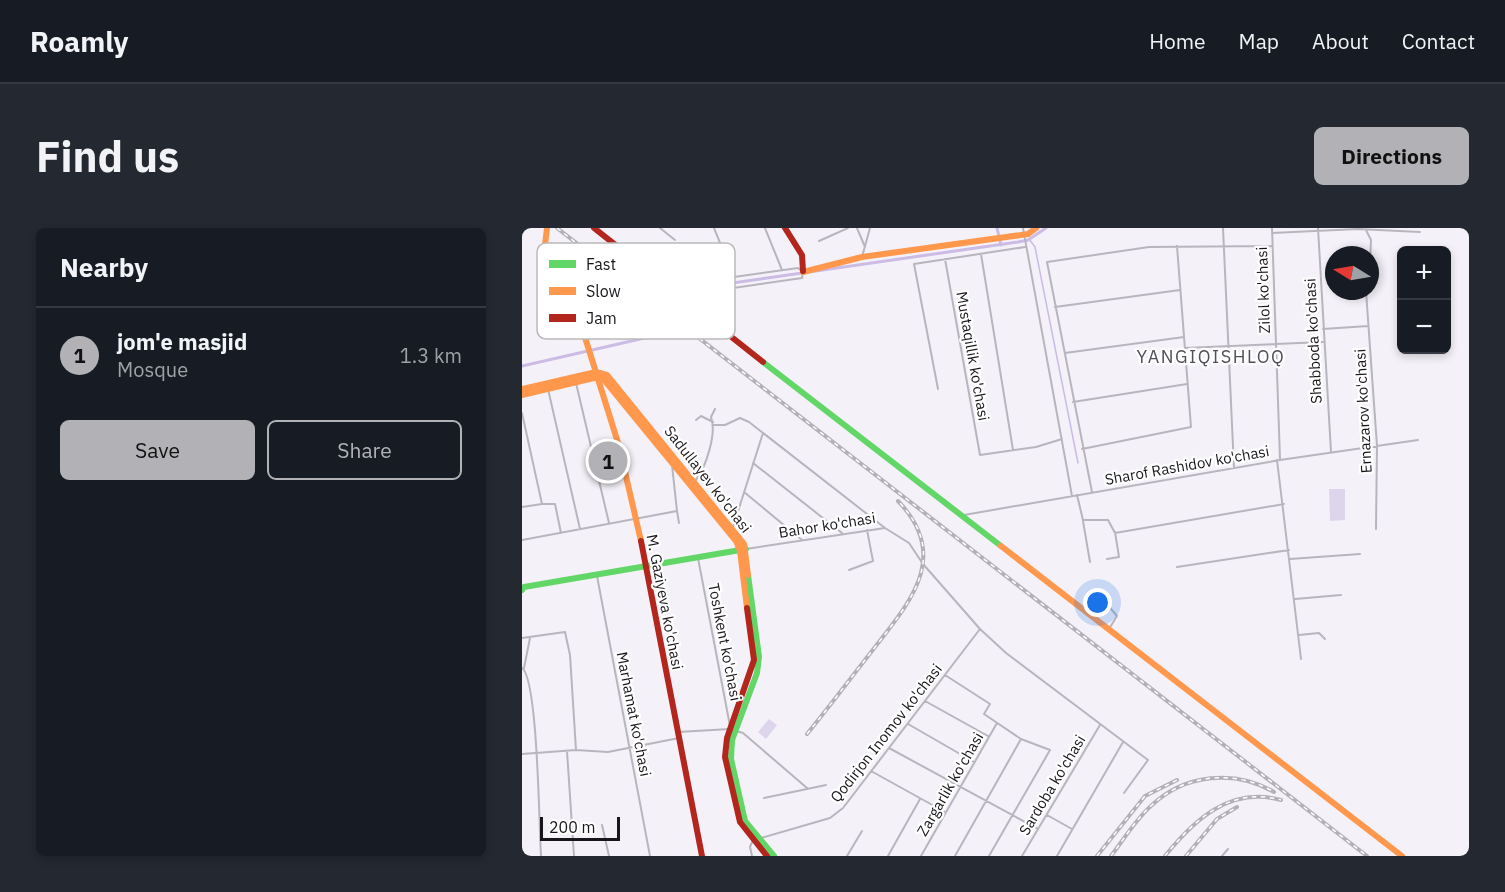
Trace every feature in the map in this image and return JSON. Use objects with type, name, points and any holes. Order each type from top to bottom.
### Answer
[{"type":"main road","name":"M. Gaziyeva ko'chasi","points":[[545,243],[547,228]]},
{"type":"main road","points":[[594,228],[613,243]]},
{"type":"main road","points":[[785,228],[802,255],[803,275],[862,256],[1036,228]]},
{"type":"main road","name":"M. Gaziyeva ko'chasi","points":[[586,339],[619,446],[637,517],[702,856]]},
{"type":"main road","points":[[733,339],[1402,856]]},
{"type":"main road","points":[[522,395],[597,375]]},
{"type":"main road","points":[[522,389],[597,375],[610,385],[743,550],[754,660],[733,730],[730,759],[745,821],[767,856]]},
{"type":"main road","name":"Sadullayev ko'chasi","points":[[597,375],[611,378],[733,527],[743,550]]},
{"type":"main road","name":"Bahor ko'chasi","points":[[523,588],[743,550]]},
{"type":"main road","points":[[756,840],[774,856]]},
{"type":"street","points":[[660,228],[675,240]]},
{"type":"street","points":[[714,228],[720,243]]},
{"type":"street","points":[[765,228],[782,270]]},
{"type":"street","points":[[819,241],[848,228]]},
{"type":"street","points":[[857,228],[865,248]]},
{"type":"street","points":[[862,256],[870,228]]},
{"type":"street","points":[[1223,228],[1234,468]]},
{"type":"street","name":"Zilol ko'chasi","points":[[1272,228],[1279,460],[1301,659]]},
{"type":"street","points":[[1272,233],[1318,229],[1420,232]]},
{"type":"street","name":"Shabboda ko'chasi","points":[[1318,229],[1331,452]]},
{"type":"street","points":[[1366,230],[1371,240],[1371,246]]},
{"type":"street","points":[[1023,231],[1072,496]]},
{"type":"street","points":[[1092,492],[1047,262],[1177,246],[1272,246]]},
{"type":"street","points":[[1082,448],[1189,429],[1191,424],[1177,246]]},
{"type":"street","points":[[938,388],[914,264],[1025,248]]},
{"type":"street","points":[[981,254],[1014,451],[1062,439]]},
{"type":"street","name":"Mustaqillik ko'chasi","points":[[945,259],[980,455],[1014,451]]},
{"type":"street","points":[[735,278],[798,268],[803,275],[735,287]]},
{"type":"street","points":[[1055,307],[1181,290]]},
{"type":"street","name":"Ernazarov ko'chasi","points":[[1367,300],[1377,446],[1376,529]]},
{"type":"street","points":[[1323,329],[1368,326]]},
{"type":"street","points":[[1064,353],[1184,337]]},
{"type":"street","points":[[1185,348],[1323,342]]},
{"type":"street","points":[[576,382],[609,524]]},
{"type":"street","points":[[1073,402],[1187,384]]},
{"type":"street","points":[[548,389],[580,530]]},
{"type":"street","points":[[695,481],[702,474],[714,424],[711,417],[715,409]]},
{"type":"street","points":[[522,413],[542,504]]},
{"type":"street","points":[[696,420],[700,416],[714,424],[725,425],[740,418],[764,433],[885,528],[909,543],[923,564],[980,628],[1006,652],[1148,760],[1124,793]]},
{"type":"street","points":[[733,527],[764,433]]},
{"type":"street","name":"Sharof Rashidov ko'chasi","points":[[962,516],[1279,460],[1418,440]]},
{"type":"street","points":[[671,459],[679,523]]},
{"type":"street","points":[[753,463],[842,533]]},
{"type":"street","points":[[744,492],[802,540]]},
{"type":"street","points":[[1077,495],[1090,562]]},
{"type":"street","points":[[522,507],[555,504],[561,533]]},
{"type":"street","points":[[1115,532],[1284,504]]},
{"type":"street","points":[[522,540],[677,511]]},
{"type":"street","points":[[1083,520],[1108,520],[1115,532],[1119,556],[1107,559]]},
{"type":"street","name":"Bahor ko'chasi","points":[[743,550],[885,528]]},
{"type":"street","points":[[849,570],[873,561],[867,530]]},
{"type":"street","points":[[1177,567],[1289,550]]},
{"type":"street","points":[[1290,559],[1360,554]]},
{"type":"street","name":"Toshkent ko'chasi","points":[[698,558],[733,730]]},
{"type":"street","name":"Marhamat ko'chasi","points":[[597,576],[650,856]]},
{"type":"street","points":[[1295,598],[1341,596]]},
{"type":"street","points":[[1101,597],[1117,616],[1109,629]]},
{"type":"street","name":"Qodirjon Inomov ko'chasi","points":[[756,840],[764,835],[830,818],[843,808],[980,628]]},
{"type":"street","points":[[522,638],[565,632],[570,655],[576,750]]},
{"type":"street","points":[[1299,635],[1319,633],[1325,639]]},
{"type":"street","points":[[530,637],[523,668],[534,708],[541,856]]},
{"type":"street","points":[[945,675],[990,704],[984,714],[1021,739],[1050,750],[989,856]]},
{"type":"street","points":[[925,701],[989,736]]},
{"type":"street","name":"Zargarlik ko'chasi","points":[[922,856],[997,722]]},
{"type":"street","points":[[908,724],[974,762]]},
{"type":"street","name":"Sardoba ko'chasi","points":[[1022,856],[1100,725]]},
{"type":"street","points":[[522,754],[576,750],[630,750],[679,735],[733,730],[743,733],[807,789]]},
{"type":"street","points":[[955,856],[1021,739]]},
{"type":"street","points":[[1057,856],[1123,742]]},
{"type":"street","points":[[889,748],[1038,829]]},
{"type":"street","points":[[567,751],[574,856]]},
{"type":"street","points":[[871,771],[945,813]]},
{"type":"street","points":[[764,798],[826,784]]},
{"type":"street","points":[[888,856],[920,799]]},
{"type":"street","points":[[1047,815],[1072,829]]},
{"type":"street","points":[[602,825],[609,856]]},
{"type":"street","points":[[847,856],[862,831]]},
{"type":"street","points":[[752,856],[750,847],[756,840]]},
{"type":"street","points":[[1222,856],[1228,849]]},
{"type":"shaded area","points":[[1329,489],[1345,489],[1345,520],[1330,521]]},
{"type":"shaded area","points":[[769,719],[777,725],[766,739],[758,732]]},
{"type":"waterway","points":[[997,228],[1001,245]]},
{"type":"waterway","points":[[735,283],[1018,242],[1028,240],[1046,228]]},
{"type":"waterway","points":[[1029,239],[1035,247],[1078,463]]},
{"type":"waterway","points":[[522,366],[640,339]]},
{"type":"railway","points":[[557,228],[576,243]]},
{"type":"railway","points":[[700,339],[1367,856]]},
{"type":"railway","points":[[807,734],[886,633],[911,597],[919,579],[923,560],[922,541],[914,522],[898,501]]},
{"type":"railway","points":[[1111,856],[1135,823],[1152,805],[1165,795],[1195,781],[1211,778],[1243,780],[1274,792]]},
{"type":"railway","points":[[1097,856],[1145,796],[1177,780]]},
{"type":"railway","points":[[1165,856],[1188,830],[1215,809],[1245,798],[1263,797],[1281,800]]},
{"type":"railway","points":[[1186,856],[1217,819],[1237,807]]},
{"type":"traffic: fast","points":[[763,362],[1001,546]]},
{"type":"traffic: fast","points":[[522,590],[524,587],[746,549]]},
{"type":"traffic: fast","points":[[748,575],[759,657],[757,673],[732,740],[731,759],[745,821],[774,856]]},
{"type":"traffic: slow","points":[[545,243],[547,228]]},
{"type":"traffic: slow","points":[[803,272],[862,257],[1028,234],[1036,228]]},
{"type":"traffic: slow","points":[[586,339],[619,446],[641,541]]},
{"type":"traffic: slow","points":[[522,389],[596,372],[607,375],[744,544],[748,575]]},
{"type":"traffic: slow","points":[[522,395],[598,377],[605,381],[736,541],[740,551],[747,608]]},
{"type":"traffic: slow","points":[[1001,546],[1402,856]]},
{"type":"traffic: jam","points":[[594,228],[613,243]]},
{"type":"traffic: jam","points":[[785,228],[802,255],[803,271]]},
{"type":"traffic: jam","points":[[734,339],[763,362]]},
{"type":"traffic: jam","points":[[641,541],[702,856]]},
{"type":"traffic: jam","points":[[747,608],[754,660],[727,738],[725,757],[740,822],[767,856]]},
{"type":"place","name":"jom'e masjid","points":[[608,461]]},
{"type":"district","name":"YANGIQISHLOQ","points":[[1211,356]]}]
